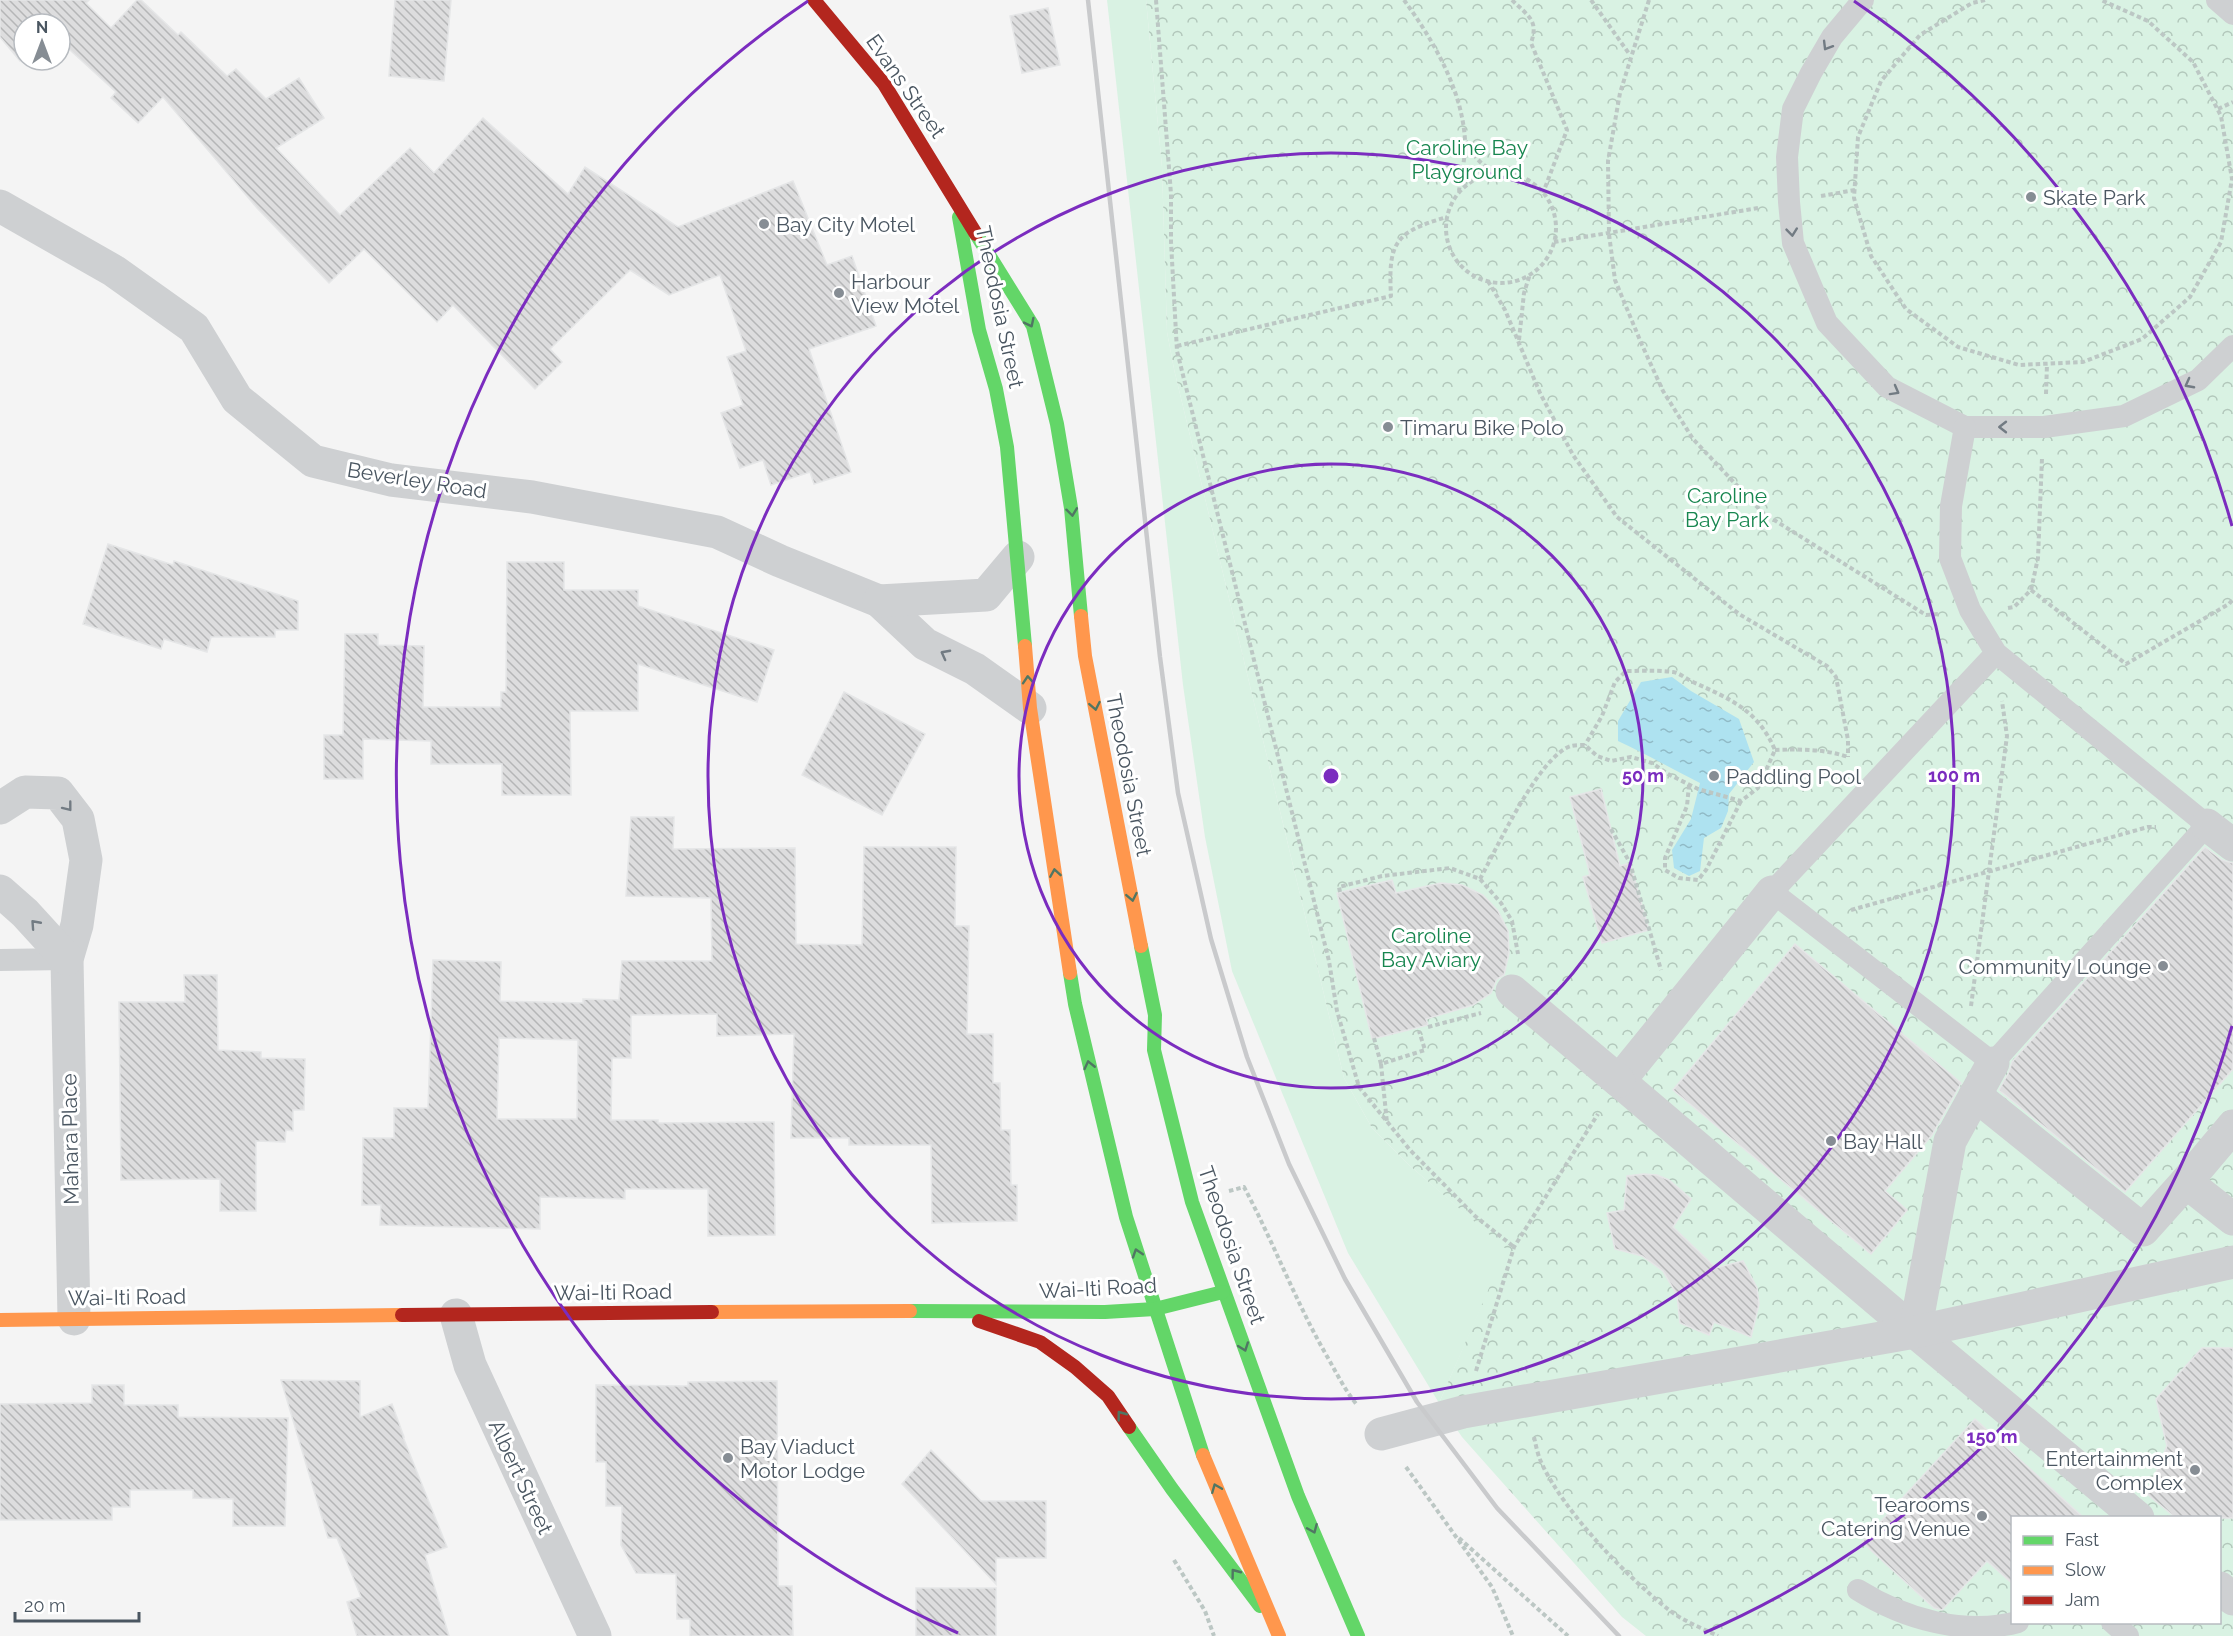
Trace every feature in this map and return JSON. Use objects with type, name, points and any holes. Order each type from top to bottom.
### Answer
[{"type":"main road","name":"Evans Street","points":[[814,0],[884,84],[956,201]]},
{"type":"main road","name":"Theodosia Street","points":[[956,201],[979,330],[996,389],[1007,447],[1030,708],[1075,1004],[1126,1217],[1155,1309],[1205,1460],[1270,1620],[1279,1636]]},
{"type":"main road","name":"Theodosia Street","points":[[956,201],[1033,326],[1057,424],[1071,508],[1085,656],[1155,1015],[1154,1050],[1192,1202],[1299,1496],[1358,1636]]},
{"type":"main road","name":"Wai-Iti Road","points":[[0,1320],[798,1311],[1105,1312],[1155,1309],[1224,1292]]},
{"type":"main road","points":[[953,1313],[1040,1342],[1076,1367],[1108,1396],[1172,1489],[1270,1620]]},
{"type":"street","name":"Beverley Road","points":[[0,206],[114,271],[194,328],[237,399],[313,461],[391,480],[532,497],[717,532],[780,561],[879,601],[926,644],[975,669],[1030,708]]},
{"type":"street","name":"Beverley Road","points":[[879,601],[986,595],[1018,557]]},
{"type":"street","name":"Mahara Place","points":[[0,808],[26,792],[58,793],[78,819],[86,860],[77,925],[67,959],[74,1319]]},
{"type":"street","points":[[2207,825],[2233,844]]},
{"type":"street","points":[[0,891],[25,913],[67,959]]},
{"type":"street","points":[[1619,1081],[1772,892]]},
{"type":"street","points":[[1512,991],[2128,1514]]},
{"type":"street","points":[[1915,1332],[1950,1141],[1993,1063]]},
{"type":"street","points":[[1976,1095],[2143,1230],[2233,1126]]},
{"type":"street","points":[[2186,1182],[2233,1219]]},
{"type":"street","points":[[1381,1434],[1463,1412],[1915,1332],[2233,1262]]},
{"type":"street","name":"Albert Street","points":[[456,1315],[470,1365],[595,1636]]},
{"type":"street","points":[[2221,1589],[2233,1599]]},
{"type":"lane","points":[[1863,0],[1832,37],[1793,110],[1787,157],[1789,202],[1793,243],[1827,324],[1887,387],[1965,427],[2044,427],[2124,416],[2198,380],[2233,346]]},
{"type":"lane","points":[[2217,0],[2233,14]]},
{"type":"lane","points":[[1965,427],[1951,506],[1950,558],[1970,610],[1996,652],[2207,825],[1993,1063],[1772,892],[1996,652]]},
{"type":"lane","points":[[0,960],[67,959]]},
{"type":"lane","points":[[1858,1590],[1889,1610],[1922,1625],[1945,1631],[1974,1635],[2016,1624]]},
{"type":"lane","points":[[2113,1624],[2128,1636]]},
{"type":"path","points":[[1156,0],[1171,194],[1171,242],[1177,346],[1329,962],[1337,1011],[1359,1087],[1410,1150],[1475,1216],[1514,1247]]},
{"type":"path","points":[[1404,0],[1428,33],[1446,69],[1458,104],[1465,141],[1459,193]]},
{"type":"path","points":[[1512,0],[1533,21],[1535,30],[1531,43],[1567,130],[1543,193]]},
{"type":"path","points":[[1591,0],[1630,55]]},
{"type":"path","points":[[1649,0],[1620,93],[1608,161],[1609,234],[1615,280],[1663,391],[1693,439],[1763,513],[1926,615],[2014,608],[2031,590],[2038,558],[2047,364]]},
{"type":"path","points":[[1984,0],[1972,3],[1920,35],[1881,81],[1858,137],[1854,198],[1871,256],[1906,309],[1958,347],[2019,365],[2083,362],[2142,339],[2190,297],[2221,242],[2232,179],[2218,109],[2193,62],[2148,21],[2101,0]]},
{"type":"path","points":[[2218,109],[2233,102]]},
{"type":"path","points":[[1465,141],[1473,155],[1484,166],[1496,173]]},
{"type":"path","points":[[1496,173],[1514,175],[1529,181],[1543,193],[1552,207],[1556,224],[1554,242],[1547,259],[1530,274],[1516,281],[1498,283],[1479,279],[1463,269],[1452,254],[1446,236],[1447,217],[1459,193],[1479,177],[1496,173]]},
{"type":"path","points":[[1554,242],[1855,190]]},
{"type":"path","points":[[1177,346],[1391,297],[1389,269],[1393,249],[1402,236],[1420,225],[1447,217]]},
{"type":"path","points":[[1518,341],[1524,293],[1530,274]]},
{"type":"path","points":[[1488,280],[1505,310],[1540,393],[1573,455],[1617,517],[1739,614],[1832,671],[1836,677],[1848,740],[1848,757]]},
{"type":"path","points":[[2031,590],[2126,664],[2229,604],[2233,599]]},
{"type":"path","points":[[1966,1042],[2007,736],[1996,652]]},
{"type":"path","points":[[1585,745],[1602,716],[1615,682],[1626,671],[1676,672],[1738,704],[1759,721],[1775,750],[1758,788],[1741,801],[1706,870],[1698,880],[1679,878],[1665,870],[1665,858],[1687,806],[1689,785]]},
{"type":"path","points":[[1480,879],[1528,791],[1547,764],[1570,746],[1585,745],[1596,756],[1611,761],[1631,757],[1652,763],[1698,789],[1741,801]]},
{"type":"path","points":[[1775,750],[1801,749],[1833,752],[1882,774]]},
{"type":"path","points":[[1810,921],[2148,827],[2207,825]]},
{"type":"path","points":[[1611,829],[1630,863],[1674,1013]]},
{"type":"path","points":[[1340,892],[1339,887],[1382,876],[1450,868],[1480,879],[1501,903],[1512,921],[1519,957],[1512,991],[1484,1013],[1428,1027]]},
{"type":"path","points":[[1382,1064],[1425,1050],[1419,1031]]},
{"type":"path","points":[[1374,1038],[1382,1064],[1387,1124]]},
{"type":"path","points":[[1463,1412],[1514,1247],[1619,1081]]},
{"type":"path","points":[[1523,1401],[1541,1462],[1553,1484],[1590,1532],[1630,1576],[1671,1611],[1718,1636]]},
{"type":"path","points":[[1452,1532],[1568,1636]]},
{"type":"green space","points":[[1107,0],[1146,0],[1162,167],[1167,332],[1344,1078],[1372,1128],[1409,1165],[1507,1249],[1439,1403],[1348,1253],[1232,971],[1205,837],[1183,685]]},
{"type":"green space","name":"Caroline Bay Park","points":[[1146,0],[2233,0],[2233,1636],[1646,1636],[1622,1617],[1462,1437],[1439,1403],[1506,1249],[1409,1165],[1372,1128],[1344,1078],[1167,332],[1162,167]]},
{"type":"water","name":"Paddling Pool","points":[[1672,677],[1739,719],[1754,762],[1729,794],[1728,811],[1721,828],[1704,838],[1700,871],[1689,876],[1674,868],[1672,850],[1691,819],[1700,783],[1618,741],[1618,721],[1641,682]]},
{"type":"building","points":[[0,0],[89,0],[86,3],[111,28],[137,0],[141,0],[178,35],[181,32],[227,76],[236,69],[266,99],[299,78],[324,118],[276,148],[340,215],[410,148],[434,173],[483,118],[568,194],[585,167],[678,227],[793,181],[827,265],[852,256],[876,326],[809,349],[851,472],[814,484],[810,472],[771,485],[763,460],[740,468],[721,413],[743,405],[727,357],[746,351],[720,275],[669,295],[630,270],[550,349],[562,362],[535,389],[453,305],[437,322],[364,249],[329,283],[257,208],[163,97],[138,123],[111,98],[116,92],[72,52],[72,12],[12,12],[12,51],[0,37]]},
{"type":"building","points":[[395,0],[451,0],[444,81],[389,76]]},
{"type":"building","points":[[1048,8],[1060,65],[1022,73],[1010,16]]},
{"type":"building","points":[[108,544],[173,565],[174,561],[298,601],[298,630],[275,630],[275,637],[211,637],[207,652],[164,639],[161,649],[83,624]]},
{"type":"building","points":[[507,562],[564,562],[564,590],[638,590],[638,606],[774,650],[757,702],[638,664],[638,711],[570,711],[571,795],[502,795],[502,764],[431,764],[431,741],[363,739],[363,779],[324,779],[324,735],[343,735],[345,634],[378,634],[378,645],[424,646],[423,707],[501,707],[501,692],[506,692]]},
{"type":"building","points":[[844,692],[925,734],[882,815],[802,775]]},
{"type":"building","points":[[1601,789],[1620,866],[1630,863],[1649,930],[1602,943],[1583,877],[1590,875],[1570,797]]},
{"type":"building","points":[[631,817],[674,817],[673,849],[795,848],[796,944],[862,945],[864,847],[956,847],[955,926],[969,926],[967,1034],[993,1034],[993,1083],[1000,1083],[1001,1130],[1010,1130],[1011,1185],[1017,1185],[1017,1221],[932,1223],[931,1145],[849,1145],[849,1138],[791,1138],[794,1034],[717,1036],[717,1014],[631,1015],[631,1058],[612,1058],[611,1120],[658,1120],[658,1123],[774,1122],[775,1235],[708,1236],[708,1189],[625,1189],[625,1199],[540,1197],[540,1229],[380,1225],[381,1205],[362,1205],[363,1138],[394,1138],[394,1108],[428,1108],[433,960],[501,962],[500,1001],[583,1003],[583,999],[619,1000],[622,961],[712,961],[711,898],[626,896]],"holes":[[[499,1038],[578,1040],[577,1119],[497,1119]]]},
{"type":"building","name":"Community Lounge","points":[[2205,847],[2222,860],[2233,863],[2233,1069],[2125,1192],[1999,1090],[2012,1062]]},
{"type":"building","name":"Caroline Bay Aviary","points":[[1392,880],[1396,893],[1441,883],[1462,885],[1483,895],[1498,911],[1508,931],[1509,953],[1504,975],[1497,979],[1491,993],[1473,1005],[1426,1019],[1428,1025],[1372,1039],[1337,893]]},
{"type":"building","name":"Bay Hall","points":[[1795,944],[1961,1083],[1932,1135],[1885,1191],[1907,1210],[1871,1254],[1673,1090]]},
{"type":"building","points":[[184,975],[217,975],[218,1050],[261,1052],[261,1058],[305,1059],[304,1110],[293,1110],[293,1131],[286,1130],[285,1142],[256,1141],[256,1211],[220,1211],[220,1179],[121,1180],[119,1002],[185,1002]]},
{"type":"building","points":[[1657,1175],[1669,1180],[1691,1199],[1673,1227],[1716,1268],[1743,1261],[1757,1288],[1759,1304],[1751,1337],[1714,1322],[1709,1335],[1680,1323],[1677,1295],[1663,1271],[1642,1256],[1615,1249],[1607,1213],[1624,1210],[1627,1176]]},
{"type":"building","name":"Entertainment Complex","points":[[2202,1348],[2233,1348],[2233,1518],[2174,1516],[2147,1494],[2167,1446],[2156,1399]]},
{"type":"building","points":[[281,1380],[360,1381],[360,1417],[392,1404],[447,1547],[425,1555],[449,1636],[357,1636],[347,1602],[361,1597],[337,1538],[328,1538]]},
{"type":"building","points":[[777,1381],[778,1586],[792,1586],[793,1636],[690,1636],[690,1619],[677,1619],[676,1574],[636,1573],[621,1545],[622,1506],[606,1506],[606,1462],[596,1462],[596,1385],[688,1386],[688,1382]]},
{"type":"building","points":[[92,1385],[124,1385],[124,1405],[178,1405],[178,1417],[288,1418],[285,1526],[233,1526],[233,1499],[193,1498],[193,1490],[130,1490],[130,1507],[112,1507],[112,1520],[0,1520],[0,1404],[92,1403]]},
{"type":"building","name":"Tearooms Catering Venue","points":[[1975,1419],[2082,1516],[2011,1516],[2011,1582],[1987,1561],[1942,1610],[1934,1608],[1862,1542]]},
{"type":"building","points":[[931,1450],[981,1501],[1046,1501],[1046,1558],[996,1558],[996,1584],[902,1484]]},
{"type":"building","points":[[916,1588],[996,1588],[996,1636],[916,1636]]},
{"type":"railway","points":[[1088,0],[1160,657],[1178,793],[1211,939],[1247,1057],[1289,1164],[1345,1279],[1417,1402],[1497,1508],[1619,1636]]},
{"type":"traffic: fast","points":[[959,217],[979,330],[996,389],[1007,447],[1025,646]]},
{"type":"traffic: fast","points":[[976,234],[1033,326],[1057,424],[1071,508],[1081,616]]},
{"type":"traffic: fast","points":[[1141,946],[1155,1015],[1154,1050],[1192,1202],[1298,1496],[1358,1636]]},
{"type":"traffic: fast","points":[[1070,973],[1075,1004],[1126,1217],[1203,1455]]},
{"type":"traffic: fast","points":[[910,1311],[1105,1312],[1155,1309],[1223,1292]]},
{"type":"traffic: fast","points":[[1129,1427],[1172,1489],[1260,1606]]},
{"type":"traffic: slow","points":[[1081,616],[1085,656],[1141,946]]},
{"type":"traffic: slow","points":[[1025,646],[1030,708],[1070,973]]},
{"type":"traffic: slow","points":[[712,1312],[910,1311]]},
{"type":"traffic: slow","points":[[0,1320],[402,1315]]},
{"type":"traffic: slow","points":[[1203,1455],[1279,1636]]},
{"type":"traffic: jam","points":[[814,0],[884,84],[976,234]]},
{"type":"traffic: jam","points":[[402,1315],[712,1312]]},
{"type":"traffic: jam","points":[[979,1321],[1040,1342],[1075,1367],[1108,1396],[1129,1427]]},
{"type":"place","name":"Skate Park","points":[[2031,197]]},
{"type":"place","name":"Bay City Motel","points":[[764,224]]},
{"type":"place","name":"Harbour View Motel","points":[[839,293]]},
{"type":"place","name":"Timaru Bike Polo","points":[[1388,427]]},
{"type":"place","name":"Paddling Pool","points":[[1714,776]]},
{"type":"place","name":"Community Lounge","points":[[2163,966]]},
{"type":"place","name":"Bay Hall","points":[[1831,1141]]},
{"type":"place","name":"Bay Viaduct Motor Lodge","points":[[728,1458]]},
{"type":"place","name":"Entertainment Complex","points":[[2195,1470]]},
{"type":"place","name":"Tearooms Catering Venue","points":[[1982,1516]]},
{"type":"park label","name":"Caroline Bay Playground","points":[[1467,159]]}]
